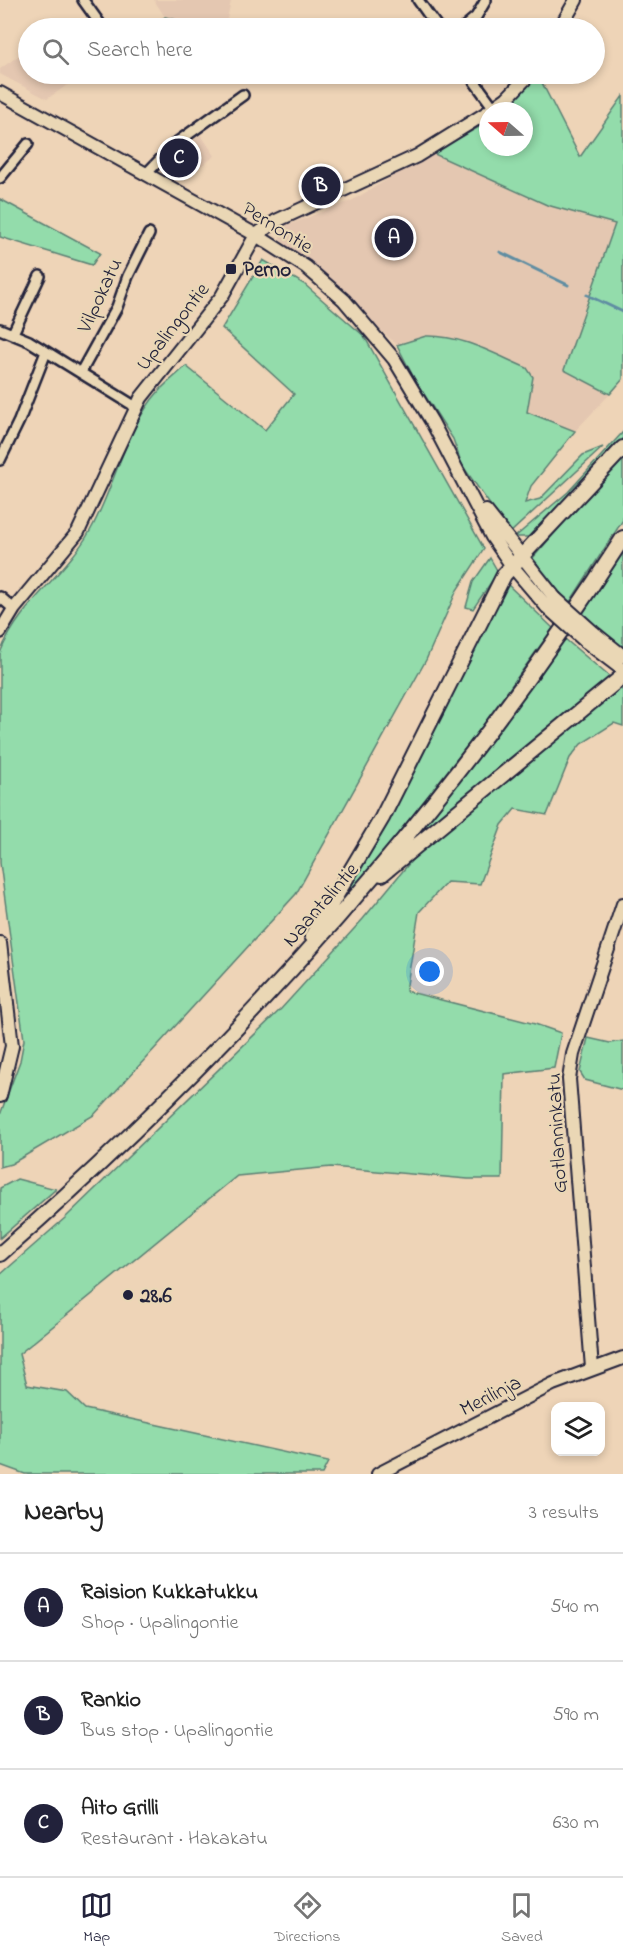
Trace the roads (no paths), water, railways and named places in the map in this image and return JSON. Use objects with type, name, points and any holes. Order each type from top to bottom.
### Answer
[{"type":"main road","points":[[294,966],[363,852],[489,601],[516,562],[623,448]]},
{"type":"main road","name":"Naantalintie","points":[[0,1254],[141,1125],[294,966],[356,897],[454,776],[506,707],[581,602],[623,538]]},
{"type":"main road","points":[[356,897],[485,787],[623,676]]},
{"type":"street","points":[[83,0],[96,18]]},
{"type":"street","points":[[418,0],[431,18]]},
{"type":"street","points":[[475,18],[486,0]]},
{"type":"street","points":[[566,18],[576,0]]},
{"type":"street","points":[[475,84],[485,102]]},
{"type":"street","name":"Upalingontie","points":[[499,102],[519,84]]},
{"type":"street","name":"Pernontie","points":[[0,93],[256,235],[322,279],[364,322],[410,384],[461,475],[516,562],[551,603],[623,670]]},
{"type":"street","points":[[146,174],[176,143],[243,95]]},
{"type":"street","name":"Upalingontie","points":[[0,632],[14,609],[78,532],[136,407],[159,373],[222,296],[256,235],[280,218],[417,156],[479,117]]},
{"type":"street","points":[[0,178],[28,144]]},
{"type":"street","name":"Vilpokatu","points":[[81,372],[117,307],[128,276],[149,234]]},
{"type":"street","points":[[13,333],[40,276]]},
{"type":"street","points":[[0,329],[13,333],[81,372],[136,407]]},
{"type":"street","points":[[0,460],[19,421],[46,352]]},
{"type":"street","points":[[0,597],[14,609]]},
{"type":"street","name":"Pernontie","points":[[589,636],[623,656]]},
{"type":"street","name":"Gotlanninkatu","points":[[592,1368],[569,1079],[573,1054],[623,904]]},
{"type":"street","points":[[0,943],[3,999],[12,1046],[0,1095]]},
{"type":"street","name":"Merilinja","points":[[378,1474],[553,1384],[623,1358]]},
{"type":"waterway","points":[[500,252],[568,285]]},
{"type":"waterway","points":[[587,295],[623,312]]},
{"type":"place","name":"Aito Grilli","points":[[179,158]]},
{"type":"place","name":"Rankio","points":[[321,186]]},
{"type":"place","name":"Raision Kukkatukku","points":[[394,238]]},
{"type":"place","name":"Perno","points":[[231,269]]},
{"type":"place","name":"28.6","points":[[128,1295]]}]
